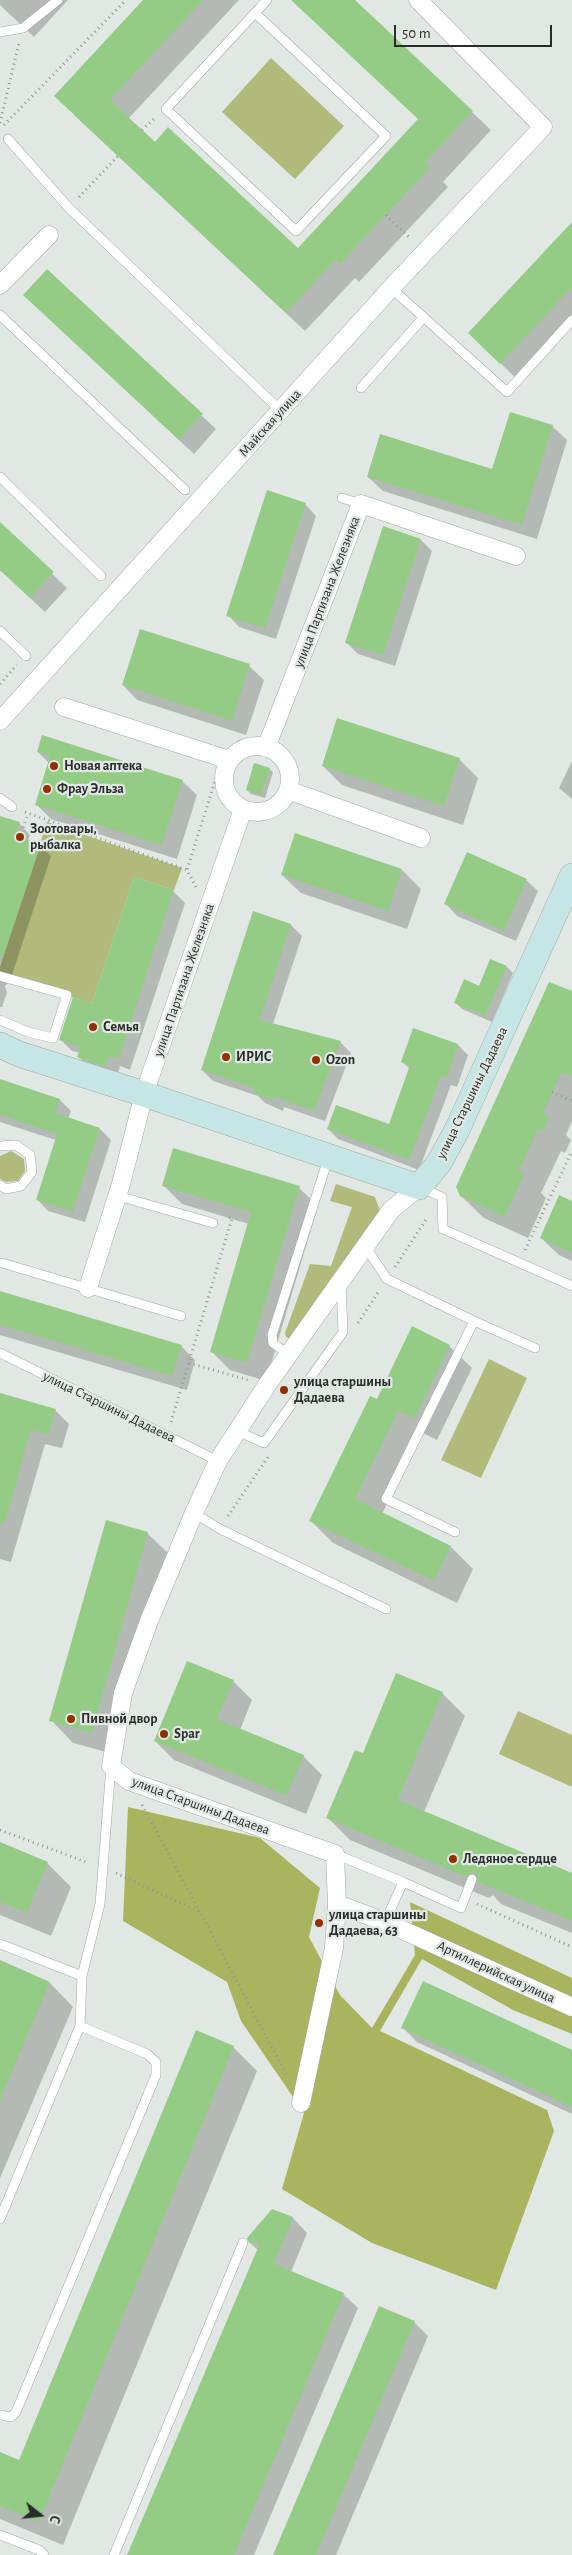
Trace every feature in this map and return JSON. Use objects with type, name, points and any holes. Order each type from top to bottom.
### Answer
[{"type":"street","name":"Майская улица","points":[[0,721],[391,288],[543,127],[418,0]]},
{"type":"street","points":[[0,285],[49,235]]},
{"type":"street","name":"улица Партизана Железняка","points":[[266,748],[362,504],[516,556]]},
{"type":"street","points":[[64,707],[226,760]]},
{"type":"street","points":[[254,747],[266,748],[275,752],[287,767],[288,790],[277,805],[268,811],[260,812],[243,809],[237,806],[228,795],[224,785],[226,760],[241,750],[254,747]]},
{"type":"street","points":[[288,790],[421,838]]},
{"type":"street","name":"улица Партизана Железняка","points":[[88,1288],[118,1196],[144,1094],[243,809]]},
{"type":"street","name":"улица Старшины Дадаева","points":[[335,1854],[129,1781],[111,1766],[123,1693],[148,1621],[218,1461],[267,1385],[391,1210],[430,1192],[438,1163],[457,1130],[561,910],[572,876]]},
{"type":"street","points":[[0,1045],[31,1045],[144,1094],[430,1192]]},
{"type":"street","points":[[301,2103],[334,1948],[337,1904],[335,1854]]},
{"type":"street","name":"Артиллерийская улица","points":[[337,1904],[385,1922],[572,2007]]},
{"type":"lane","points":[[0,32],[23,28],[58,0]]},
{"type":"lane","points":[[255,13],[386,136],[296,232],[166,109],[267,0]]},
{"type":"lane","points":[[8,139],[69,208],[281,411]]},
{"type":"lane","points":[[391,288],[507,392],[572,320]]},
{"type":"lane","points":[[0,315],[185,490]]},
{"type":"lane","points":[[361,388],[423,318]]},
{"type":"lane","points":[[0,477],[100,576]]},
{"type":"lane","points":[[342,498],[362,504]]},
{"type":"lane","points":[[0,631],[26,656]]},
{"type":"lane","points":[[0,798],[12,806]]},
{"type":"lane","points":[[0,976],[67,995],[53,1038],[31,1045],[0,1020]]},
{"type":"lane","points":[[0,1146],[16,1145],[30,1155],[32,1172],[21,1186],[6,1189],[0,1186]]},
{"type":"lane","points":[[289,1355],[273,1343],[272,1336],[329,1156]]},
{"type":"lane","points":[[430,1192],[443,1229],[572,1286]]},
{"type":"lane","points":[[118,1196],[213,1223]]},
{"type":"lane","points":[[365,1246],[387,1279],[535,1348]]},
{"type":"lane","points":[[2,1263],[181,1316]]},
{"type":"lane","points":[[237,1431],[264,1444],[343,1332],[341,1281]]},
{"type":"lane","points":[[455,1532],[386,1499],[474,1321]]},
{"type":"lane","name":"улица Старшины Дадаева","points":[[0,1354],[167,1434],[218,1461]]},
{"type":"lane","points":[[194,1513],[220,1529],[386,1609]]},
{"type":"lane","points":[[0,2219],[80,2026],[82,1976],[100,1904],[111,1766]]},
{"type":"lane","points":[[335,1854],[461,1908],[472,1879]]},
{"type":"lane","points":[[385,1922],[403,1882]]},
{"type":"lane","points":[[0,1944],[82,1976]]},
{"type":"lane","points":[[0,2415],[11,2417],[16,2412],[156,2074],[156,2062],[147,2054],[80,2026]]},
{"type":"lane","points":[[114,2555],[242,2243]]},
{"type":"lane","points":[[0,2535],[39,2550],[44,2555]]},
{"type":"path","points":[[0,129],[126,0]]},
{"type":"path","points":[[0,123],[23,28]]},
{"type":"path","points":[[69,208],[118,156]]},
{"type":"path","points":[[386,215],[424,252]]},
{"type":"path","points":[[0,684],[26,656]]},
{"type":"path","points":[[186,870],[226,760]]},
{"type":"path","points":[[12,806],[28,814],[186,870],[209,909]]},
{"type":"path","points":[[20,837],[28,814]]},
{"type":"path","points":[[552,1092],[572,1101]]},
{"type":"path","points":[[519,1262],[572,1151]]},
{"type":"path","points":[[387,1279],[430,1192]]},
{"type":"path","points":[[167,1434],[232,1218]]},
{"type":"path","points":[[189,1363],[267,1385]]},
{"type":"path","points":[[129,1781],[301,2103]]},
{"type":"path","points":[[0,1830],[103,1868],[200,1912]]},
{"type":"green space","points":[[271,58],[344,126],[295,179],[222,112]]},
{"type":"green space","points":[[47,822],[182,868],[174,890],[134,877],[92,1003],[0,976],[0,967]]},
{"type":"green space","points":[[11,1151],[24,1159],[25,1171],[18,1181],[6,1182],[0,1179],[0,1156]]},
{"type":"green space","points":[[336,1184],[375,1197],[379,1214],[290,1339],[286,1337],[285,1333],[310,1264],[331,1266],[352,1207],[330,1201]]},
{"type":"green space","points":[[489,1359],[527,1378],[481,1478],[441,1460]]},
{"type":"green space","points":[[518,1711],[572,1735],[572,1787],[499,1754]]},
{"type":"green space","points":[[128,1807],[260,1838],[320,1888],[309,1937],[340,1995],[372,2028],[415,1955],[410,1902],[572,1978],[572,2034],[513,2010],[422,1959],[380,2031],[547,2110],[554,2131],[496,2290],[372,2243],[282,2189],[304,2113],[241,2021],[227,1982],[123,1921]]},
{"type":"building","points":[[143,0],[203,0],[110,100],[155,142],[168,127],[298,248],[418,119],[291,0],[355,0],[473,111],[425,163],[430,168],[340,264],[335,260],[286,313],[54,96]]},
{"type":"building","points":[[572,222],[572,287],[500,364],[468,333]]},
{"type":"building","points":[[47,269],[203,414],[179,440],[23,295]]},
{"type":"building","points":[[510,412],[553,425],[522,525],[367,477],[380,434],[492,469]]},
{"type":"building","points":[[267,490],[306,503],[265,628],[226,616]]},
{"type":"building","points":[[0,522],[54,572],[30,598],[0,570]]},
{"type":"building","points":[[383,526],[421,539],[383,655],[345,643]]},
{"type":"building","points":[[140,629],[250,664],[232,721],[122,685]]},
{"type":"building","points":[[337,718],[460,758],[444,806],[322,766]]},
{"type":"building","points":[[42,735],[183,780],[162,845],[35,805],[50,756],[37,752]]},
{"type":"building","points":[[254,763],[270,768],[261,795],[246,790]]},
{"type":"building","points":[[0,816],[20,822],[15,836],[41,844],[3,957],[0,957]]},
{"type":"building","points":[[295,833],[402,869],[388,911],[281,875]]},
{"type":"building","points":[[467,852],[527,879],[504,931],[444,904]]},
{"type":"building","points":[[134,877],[174,890],[119,1059],[109,1056],[105,1067],[77,1057],[81,1047],[59,1040],[73,997],[92,1003]]},
{"type":"building","points":[[253,911],[291,924],[260,1020],[341,1041],[314,1111],[274,1097],[272,1101],[253,1092],[254,1088],[201,1070]]},
{"type":"building","points":[[490,959],[507,966],[485,1016],[454,1003],[464,979],[479,986]]},
{"type":"building","points":[[549,982],[572,991],[572,1076],[561,1073],[543,1114],[550,1117],[543,1131],[538,1129],[518,1172],[524,1175],[505,1217],[460,1196],[456,1187]]},
{"type":"building","points":[[413,1028],[458,1044],[447,1078],[441,1076],[409,1160],[327,1129],[336,1105],[389,1124],[410,1065],[401,1062]]},
{"type":"building","points":[[0,1079],[60,1099],[55,1113],[100,1128],[73,1212],[36,1200],[57,1134],[0,1115]]},
{"type":"building","points":[[173,1148],[300,1186],[247,1363],[210,1352],[251,1212],[162,1186]]},
{"type":"building","points":[[559,1195],[572,1201],[572,1253],[540,1238]]},
{"type":"building","points":[[0,1291],[182,1345],[172,1376],[0,1325]]},
{"type":"building","points":[[412,1326],[450,1345],[415,1418],[398,1411],[355,1499],[451,1546],[434,1581],[309,1521],[370,1396],[377,1399]]},
{"type":"building","points":[[0,1393],[56,1409],[48,1435],[31,1430],[5,1523],[0,1523]]},
{"type":"building","points":[[106,1520],[148,1532],[92,1733],[49,1721]]},
{"type":"building","points":[[187,1661],[234,1680],[217,1719],[304,1755],[287,1796],[154,1741]]},
{"type":"building","points":[[396,1673],[443,1692],[398,1800],[572,1873],[572,1921],[478,1882],[475,1873],[471,1873],[466,1877],[326,1818],[355,1750],[363,1753]]},
{"type":"building","points":[[0,1842],[48,1862],[27,1913],[0,1902]]},
{"type":"building","points":[[0,1960],[50,1982],[0,2100]]},
{"type":"building","points":[[423,1981],[572,2050],[572,2107],[401,2028]]},
{"type":"building","points":[[196,2030],[234,2046],[39,2522],[0,2506],[0,2452],[19,2460]]},
{"type":"building","points":[[272,2209],[293,2217],[274,2264],[344,2293],[234,2555],[127,2555],[260,2243],[249,2243],[247,2238]]},
{"type":"building","points":[[379,2306],[415,2321],[316,2555],[273,2555]]},
{"type":"place","name":"Новая аптека","points":[[54,766]]},
{"type":"place","name":"Фрау Эльза","points":[[47,789]]},
{"type":"place","name":"Зоотовары, рыбалка","points":[[20,837]]},
{"type":"place","name":"Семья","points":[[93,1027]]},
{"type":"place","name":"ИРИС","points":[[226,1057]]},
{"type":"place","name":"Ozon","points":[[316,1060]]},
{"type":"place","name":"улица старшины Дадаева","points":[[284,1390]]},
{"type":"place","name":"Пивной двор","points":[[71,1719]]},
{"type":"place","name":"Spar","points":[[164,1734]]},
{"type":"place","name":"Ледяное сердце","points":[[453,1859]]},
{"type":"place","name":"улица старшины Дадаева, 63","points":[[319,1923]]}]
